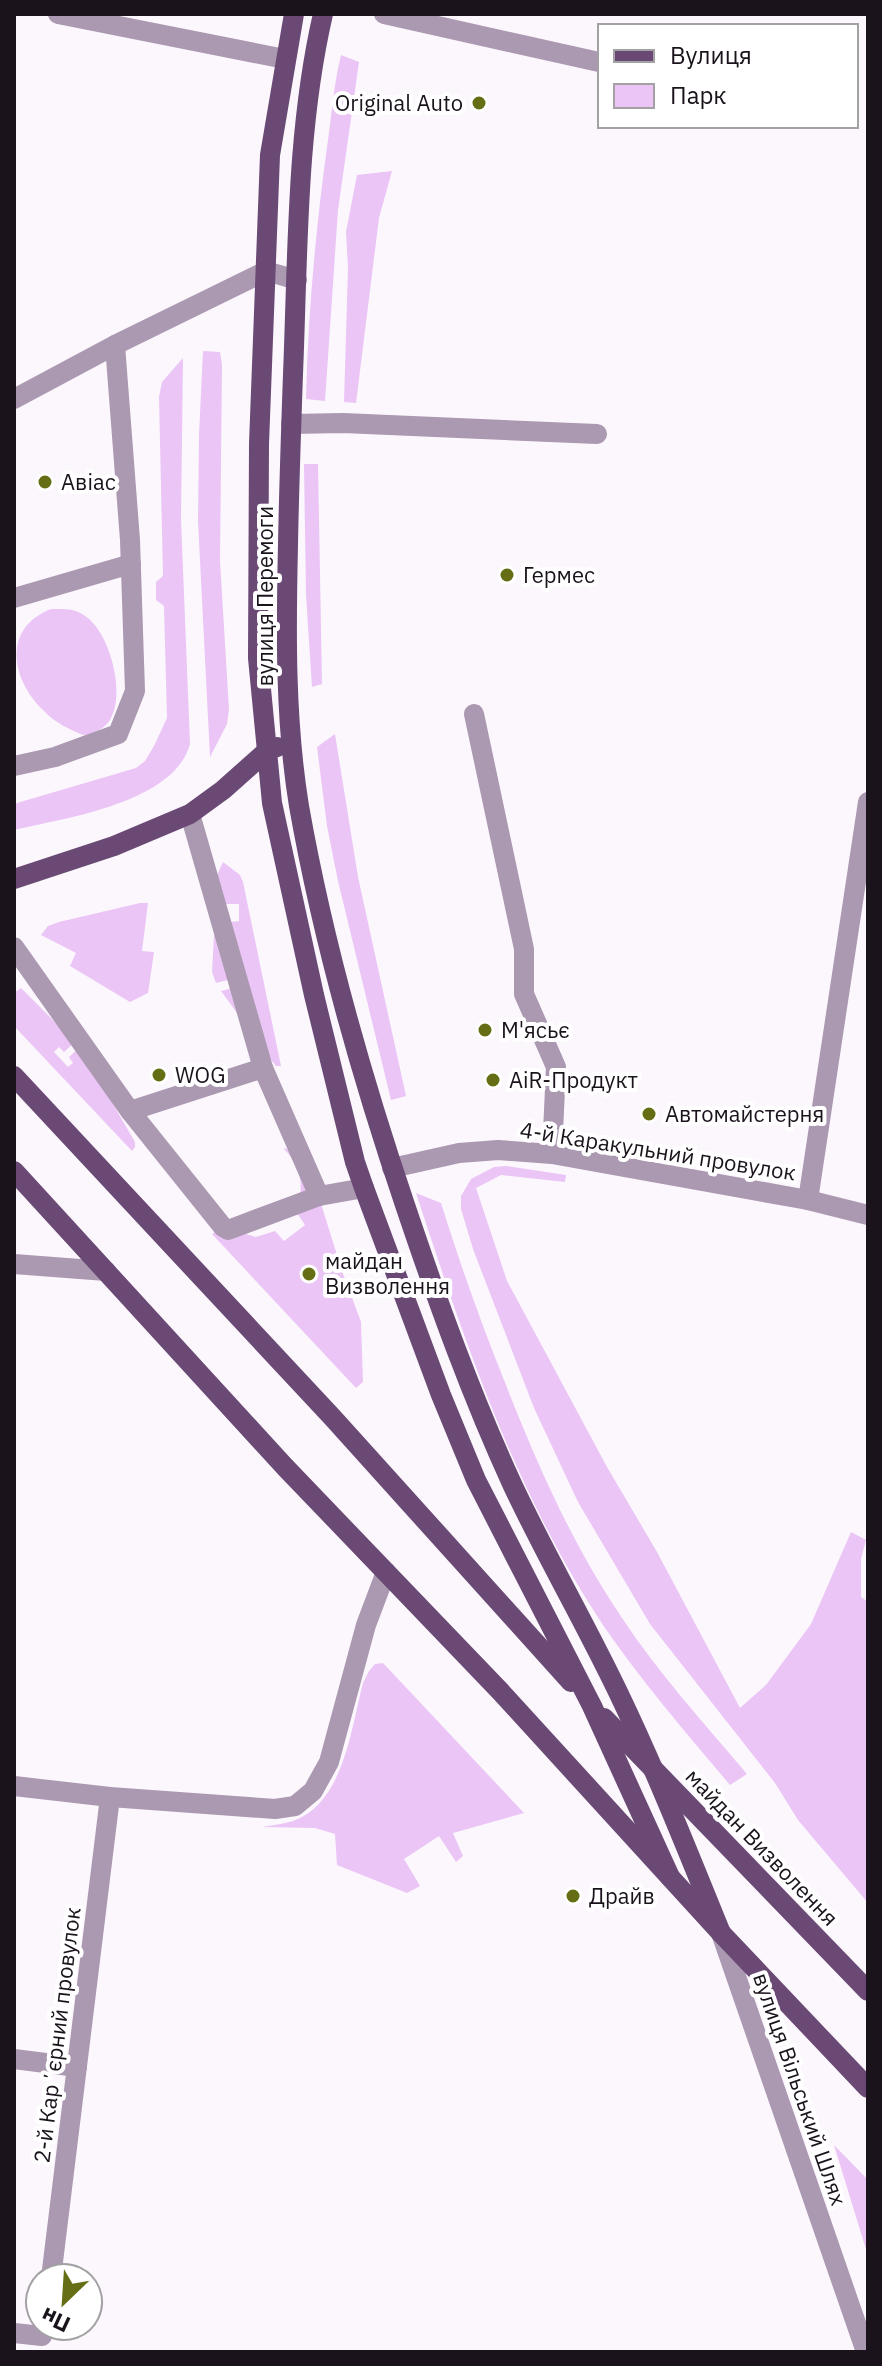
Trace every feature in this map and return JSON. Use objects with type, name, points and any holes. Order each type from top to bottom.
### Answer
[{"type":"main road","name":"вулиця Перемоги","points":[[268,750],[258,658],[259,444],[270,155],[294,14]]},
{"type":"main road","name":"вулиця Перемоги","points":[[323,14],[313,59],[303,147],[285,644],[299,803],[344,1006],[392,1168]]},
{"type":"main road","points":[[14,879],[114,846],[190,814],[268,750],[292,741]]},
{"type":"main road","name":"майдан Визволення","points":[[268,750],[272,803],[314,995],[364,1188],[476,1480],[592,1706],[670,1877]]},
{"type":"main road","name":"майдан Визволення","points":[[14,1076],[333,1418],[592,1706],[868,1991]]},
{"type":"main road","name":"майдан Визволення","points":[[392,1168],[453,1343],[514,1488],[617,1689],[655,1771],[721,1933]]},
{"type":"main road","name":"майдан Визволення","points":[[14,1171],[285,1467],[500,1691],[721,1933],[868,2088]]},
{"type":"street","points":[[58,14],[285,59]]},
{"type":"street","points":[[384,14],[598,62]]},
{"type":"street","points":[[14,399],[115,345],[266,271],[297,280]]},
{"type":"street","points":[[14,766],[55,757],[118,734],[135,691],[131,564],[115,345]]},
{"type":"street","points":[[291,424],[343,423],[597,434]]},
{"type":"street","points":[[14,598],[131,564]]},
{"type":"street","points":[[474,714],[524,949],[524,994],[556,1067],[552,1154]]},
{"type":"street","points":[[808,1200],[868,802]]},
{"type":"street","points":[[190,814],[263,1068],[319,1196]]},
{"type":"street","points":[[14,947],[130,1111],[223,1227],[228,1230],[319,1196],[364,1188]]},
{"type":"street","points":[[130,1111],[263,1068]]},
{"type":"street","name":"4-й Каракульний провулок","points":[[392,1168],[459,1153],[498,1150],[552,1154],[808,1200],[868,1215]]},
{"type":"street","points":[[14,1264],[106,1271]]},
{"type":"street","points":[[14,1786],[110,1797],[275,1809],[295,1806],[313,1791],[329,1762],[366,1625],[386,1572]]},
{"type":"street","name":"2-й Карʼєрний провулок","points":[[53,2262],[110,1797]]},
{"type":"street","name":"вулиця Вільський Шлях","points":[[721,1933],[866,2352]]},
{"type":"street","points":[[14,2059],[77,2067]]},
{"type":"green space","points":[[341,55],[359,62],[338,210],[325,401],[306,399],[307,366],[320,205]]},
{"type":"green space","points":[[392,171],[379,218],[356,403],[344,402],[348,268],[346,232],[357,175]]},
{"type":"green space","points":[[203,351],[220,352],[222,365],[220,561],[229,710],[227,724],[210,757],[198,521]]},
{"type":"green space","points":[[183,358],[181,519],[190,744],[180,764],[163,781],[141,794],[88,813],[14,830],[14,805],[17,803],[136,768],[145,761],[167,718],[164,606],[156,600],[156,582],[163,576],[159,397],[162,382]]},
{"type":"green space","points":[[304,464],[318,464],[322,684],[312,687],[306,595]]},
{"type":"green space","points":[[51,609],[75,611],[92,621],[107,646],[112,662],[116,677],[115,707],[106,724],[86,736],[48,715],[32,698],[19,669],[18,641],[35,618]]},
{"type":"green space","points":[[335,734],[358,877],[406,1096],[391,1100],[327,826],[317,747]]},
{"type":"green space","points":[[223,862],[240,875],[243,882],[281,1066],[276,1066],[272,1061],[221,991],[240,986],[239,977],[216,983],[212,972],[215,917],[222,923],[239,921],[239,904],[221,904],[217,875]]},
{"type":"green space","points":[[148,903],[142,951],[154,952],[148,993],[130,1002],[70,966],[76,953],[41,935],[48,926],[59,922]]},
{"type":"green space","points":[[21,988],[75,1042],[64,1052],[59,1047],[54,1052],[68,1067],[73,1063],[69,1057],[80,1047],[135,1142],[132,1151],[14,1026],[14,993]]},
{"type":"green space","points":[[283,1148],[308,1162],[361,1322],[363,1382],[356,1388],[212,1234],[223,1227],[256,1237],[275,1231],[284,1241],[305,1225],[295,1210],[301,1185],[298,1169]]},
{"type":"green space","points":[[494,1167],[566,1175],[565,1182],[501,1175],[476,1188],[507,1281],[740,1708],[766,1685],[811,1624],[851,1532],[866,1540],[861,1559],[861,1597],[868,1602],[868,1903],[798,1820],[775,1783],[650,1624],[578,1502],[534,1408],[473,1249],[461,1209],[461,1196],[471,1179]]},
{"type":"green space","points":[[416,1193],[441,1203],[504,1380],[571,1532],[636,1639],[747,1774],[730,1785],[605,1628],[545,1525],[519,1471],[474,1361]]},
{"type":"green space","points":[[383,1663],[524,1813],[453,1833],[463,1856],[456,1862],[439,1836],[404,1859],[420,1886],[407,1893],[337,1865],[335,1834],[315,1828],[262,1827],[293,1821],[310,1812],[324,1798],[343,1762],[363,1683],[375,1664]]},
{"type":"green space","points":[[834,2145],[868,2180],[868,2256]]},
{"type":"place","name":"Original Auto","points":[[479,103]]},
{"type":"place","name":"Авіас","points":[[45,482]]},
{"type":"place","name":"Гермес","points":[[507,575]]},
{"type":"place","name":"М'ясьє","points":[[485,1030]]},
{"type":"place","name":"WOG","points":[[159,1075]]},
{"type":"place","name":"AiR-Продукт","points":[[493,1080]]},
{"type":"place","name":"Автомайстерня","points":[[649,1114]]},
{"type":"place","name":"майдан Визволення","points":[[309,1274]]},
{"type":"place","name":"Драйв","points":[[573,1896]]}]
